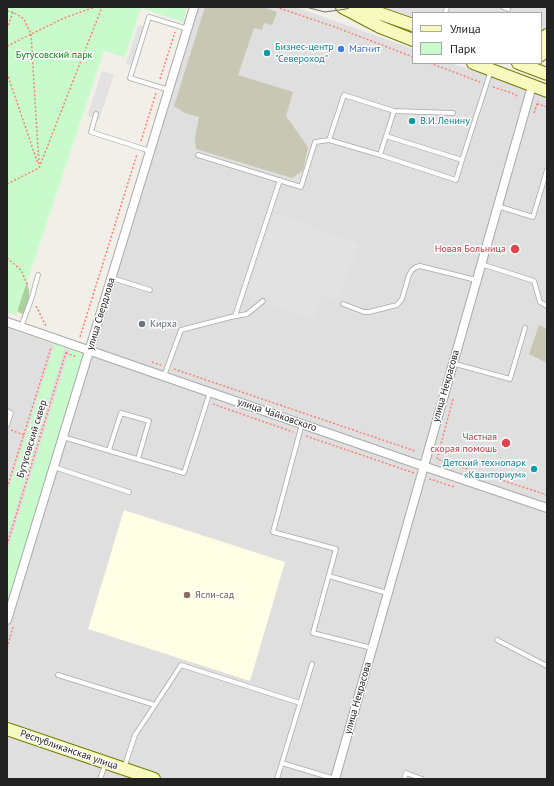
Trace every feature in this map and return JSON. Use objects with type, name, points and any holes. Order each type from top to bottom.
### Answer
[{"type":"main road","points":[[342,7],[375,14],[412,25]]},
{"type":"main road","points":[[361,7],[375,14],[412,39]]},
{"type":"main road","points":[[542,52],[547,35]]},
{"type":"main road","points":[[476,64],[547,91]]},
{"type":"main road","points":[[522,64],[541,69]]},
{"type":"main road","name":"улица Некрасова","points":[[532,86],[541,69]]},
{"type":"main road","name":"Республиканская улица","points":[[7,729],[154,779]]},
{"type":"street","name":"улица Свердлова","points":[[7,620],[151,151],[185,28],[194,7]]},
{"type":"street","name":"улица Некрасова","points":[[335,779],[452,363],[532,86]]},
{"type":"street","name":"улица Чайковского","points":[[7,322],[70,341],[90,351],[547,508]]},
{"type":"lane","points":[[169,90],[130,78],[149,17],[185,28]]},
{"type":"lane","points":[[198,155],[302,187],[315,142],[329,140],[456,180],[491,70]]},
{"type":"lane","points":[[329,140],[344,95],[394,111],[453,113]]},
{"type":"lane","points":[[380,156],[394,111]]},
{"type":"lane","points":[[96,114],[91,132],[151,151]]},
{"type":"lane","points":[[386,136],[462,160]]},
{"type":"lane","points":[[497,206],[533,217],[547,170]]},
{"type":"lane","points":[[235,316],[280,180]]},
{"type":"lane","points":[[481,264],[534,281],[540,302],[547,306]]},
{"type":"lane","points":[[343,304],[364,312],[396,305],[402,299],[412,270],[420,266],[476,280]]},
{"type":"lane","points":[[21,327],[38,275]]},
{"type":"lane","points":[[112,278],[150,290]]},
{"type":"lane","points":[[164,376],[181,330],[247,314],[263,301]]},
{"type":"lane","points":[[452,363],[510,379],[525,328]]},
{"type":"lane","points":[[63,437],[184,473],[210,392]]},
{"type":"lane","points":[[7,411],[12,413],[7,425]]},
{"type":"lane","points":[[109,450],[121,413],[149,421],[138,459]]},
{"type":"lane","points":[[302,424],[273,532],[336,549],[313,633],[372,648]]},
{"type":"lane","points":[[54,468],[128,492]]},
{"type":"lane","points":[[329,576],[387,593]]},
{"type":"lane","points":[[496,640],[547,666]]},
{"type":"lane","points":[[277,779],[312,664]]},
{"type":"lane","points":[[124,768],[135,735],[181,665],[300,703]]},
{"type":"lane","points":[[58,675],[155,705]]},
{"type":"lane","points":[[100,779],[106,762]]},
{"type":"lane","points":[[282,763],[335,779]]},
{"type":"lane","points":[[404,779],[406,774],[422,779]]},
{"type":"path","points":[[7,46],[64,18],[95,7]]},
{"type":"path","points":[[7,184],[39,168],[102,7]]},
{"type":"path","points":[[276,7],[335,27],[412,57]]},
{"type":"path","points":[[7,12],[13,12],[24,18],[31,34],[39,168]]},
{"type":"path","points":[[7,29],[13,12]]},
{"type":"path","points":[[70,341],[80,339],[176,30],[185,28]]},
{"type":"path","points":[[433,64],[486,85],[512,93],[519,97]]},
{"type":"path","points":[[7,73],[39,168]]},
{"type":"path","points":[[533,119],[538,101]]},
{"type":"path","points":[[537,104],[547,107]]},
{"type":"path","points":[[41,327],[47,329]]},
{"type":"path","name":"Бутусовский сквер","points":[[7,545],[70,341]]},
{"type":"path","points":[[7,488],[51,348]]},
{"type":"path","points":[[66,353],[87,360]]},
{"type":"path","points":[[152,362],[415,451]]},
{"type":"path","points":[[454,394],[437,459],[547,495]]},
{"type":"path","points":[[207,401],[458,488]]},
{"type":"path","points":[[7,429],[24,435]]},
{"type":"path","points":[[428,487],[430,479]]},
{"type":"shaded area","points":[[198,7],[296,7],[412,49],[412,64],[454,64],[528,90],[421,462],[94,349]]},
{"type":"shaded area","points":[[205,7],[263,7],[277,12],[272,25],[264,23],[262,30],[254,28],[238,75],[293,92],[286,116],[308,147],[303,170],[292,178],[196,149],[195,137],[199,117],[185,113],[174,106]]},
{"type":"shaded area","points":[[382,7],[547,7],[547,25],[542,41],[542,12],[412,12],[412,19]]},
{"type":"shaded area","points":[[138,25],[146,27],[134,66],[126,64]]},
{"type":"shaded area","points":[[102,71],[114,75],[99,120],[87,116]]},
{"type":"shaded area","points":[[533,90],[547,95],[547,505],[426,465]]},
{"type":"shaded area","points":[[275,213],[359,244],[339,300],[323,295],[315,319],[246,296]]},
{"type":"shaded area","points":[[539,325],[547,329],[547,363],[529,354]]},
{"type":"shaded area","points":[[7,328],[85,355],[7,611]]},
{"type":"shaded area","points":[[92,355],[418,469],[332,779],[163,779],[7,726],[7,629]]},
{"type":"shaded area","points":[[426,471],[547,511],[547,779],[338,779]]},
{"type":"shaded area","name":"Ясли-сад","points":[[124,510],[285,562],[250,681],[88,629]]},
{"type":"shaded area","points":[[7,732],[145,779],[7,779]]},
{"type":"green space","name":"Бутусовский парк","points":[[7,7],[187,7],[183,22],[141,8],[125,57],[104,51],[16,315],[7,312]]},
{"type":"green space","points":[[7,263],[26,280],[29,290],[29,312],[27,317],[9,306]]},
{"type":"green space","points":[[55,343],[65,348],[7,537],[7,494]]},
{"type":"green space","points":[[70,349],[85,355],[7,607],[7,552]]},
{"type":"tram line","points":[[306,7],[325,12],[351,7]]},
{"type":"place","name":"Магнит","points":[[341,49]]},
{"type":"place","name":"Бизнес-центр \"Североход\"","points":[[267,53]]},
{"type":"place","name":"В.И.Ленину","points":[[412,121]]},
{"type":"place","name":"Новая Больница","points":[[515,249]]},
{"type":"place","name":"Кирха","points":[[142,324]]},
{"type":"place","name":"Частная скорая помошь","points":[[506,443]]},
{"type":"place","name":"Детский технопарк «Кванториум»","points":[[534,469]]},
{"type":"place","name":"Ясли-сад","points":[[187,595]]}]
